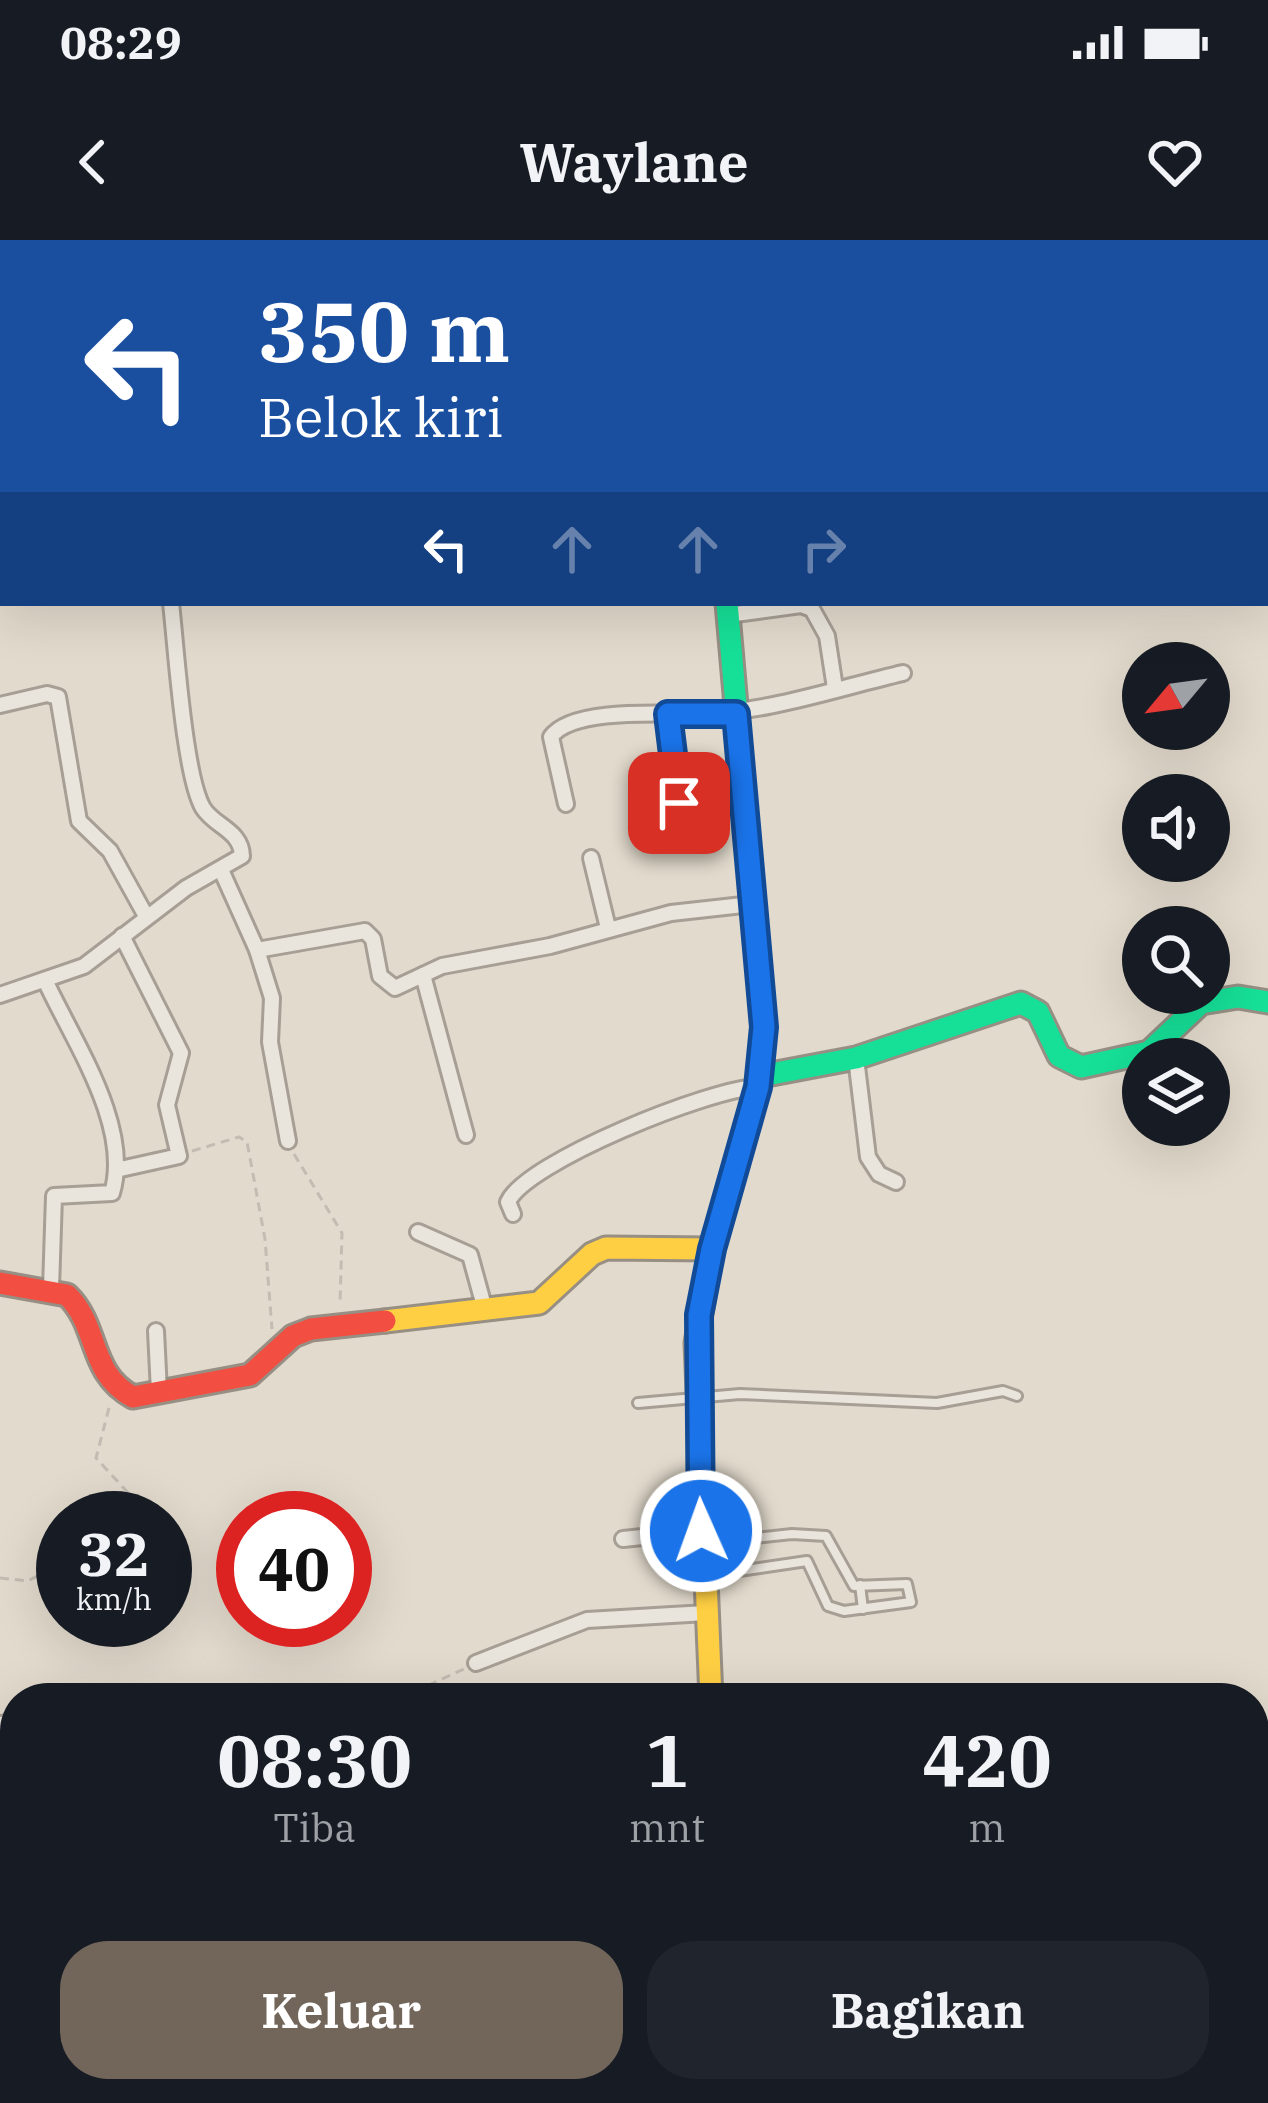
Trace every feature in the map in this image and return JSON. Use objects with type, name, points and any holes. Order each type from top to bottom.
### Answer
[{"type":"street","points":[[0,995],[84,965],[186,888],[222,872],[244,853],[200,799],[180,693],[171,606]]},
{"type":"street","points":[[710,1683],[696,1343],[712,1249],[759,1081],[764,1027],[728,609],[783,606]]},
{"type":"street","points":[[804,606],[812,609],[827,636],[835,688]]},
{"type":"street","points":[[566,805],[551,733],[605,715],[736,714],[903,673]]},
{"type":"street","points":[[0,705],[47,694],[58,697],[79,820],[110,851],[146,916]]},
{"type":"street","points":[[668,714],[679,803]]},
{"type":"street","points":[[591,858],[608,928]]},
{"type":"street","points":[[222,872],[257,950],[272,998],[270,1042],[288,1141]]},
{"type":"street","points":[[257,950],[359,930],[373,939],[384,982],[395,988],[423,975],[671,913],[752,904]]},
{"type":"street","points":[[116,1170],[179,1156],[167,1105],[181,1053],[122,936]]},
{"type":"street","points":[[423,975],[466,1135]]},
{"type":"street","points":[[45,980],[111,1126],[116,1170],[112,1193],[54,1196],[51,1289]]},
{"type":"street","points":[[513,1214],[508,1202],[515,1186],[556,1166],[579,1146],[731,1090],[856,1058],[1021,1003],[1038,1012],[1059,1056],[1081,1067],[1149,1052],[1202,1003],[1238,997],[1268,1001]]},
{"type":"street","points":[[856,1058],[868,1157],[879,1174],[896,1182]]},
{"type":"street","points":[[418,1232],[470,1255],[484,1306]]},
{"type":"street","points":[[0,1283],[51,1289],[77,1306],[92,1360],[120,1392],[133,1396],[250,1375],[300,1332],[547,1300],[575,1268],[606,1248],[712,1249]]},
{"type":"street","points":[[156,1331],[159,1392]]},
{"type":"street","points":[[623,1539],[702,1537]]},
{"type":"street","points":[[476,1664],[587,1620],[706,1613]]},
{"type":"lane","points":[[638,1403],[740,1394],[937,1403],[1004,1391],[1017,1396]]},
{"type":"lane","points":[[702,1537],[826,1536],[844,1574],[860,1585],[907,1584],[911,1602],[862,1609],[828,1606],[808,1561],[704,1576]]},
{"type":"lane","points":[[860,1585],[862,1609]]},
{"type":"path","points":[[179,1156],[239,1137],[247,1142],[265,1240],[274,1357]]},
{"type":"path","points":[[288,1141],[342,1233],[338,1327]]},
{"type":"path","points":[[120,1392],[105,1417],[96,1458],[126,1491]]},
{"type":"path","points":[[0,1578],[28,1581],[36,1577]]},
{"type":"path","points":[[434,1683],[476,1664]]},
{"type":"traffic: fast","points":[[727,606],[750,865]]},
{"type":"traffic: fast","points":[[761,1076],[856,1058],[1021,1003],[1038,1012],[1059,1056],[1081,1067],[1149,1052],[1201,1003],[1238,997],[1268,1002]]},
{"type":"traffic: slow","points":[[710,1683],[696,1343],[712,1249],[758,1087],[764,1027],[750,865]]},
{"type":"traffic: slow","points":[[385,1321],[539,1303],[592,1254],[606,1248],[712,1249]]},
{"type":"traffic: jam","points":[[0,1283],[67,1295],[85,1321],[108,1375],[133,1397],[250,1375],[293,1336],[311,1329],[385,1321]]},
{"type":"route","points":[[679,803],[668,714],[736,714],[764,1027],[758,1087],[712,1249],[699,1315],[701,1531]]}]
